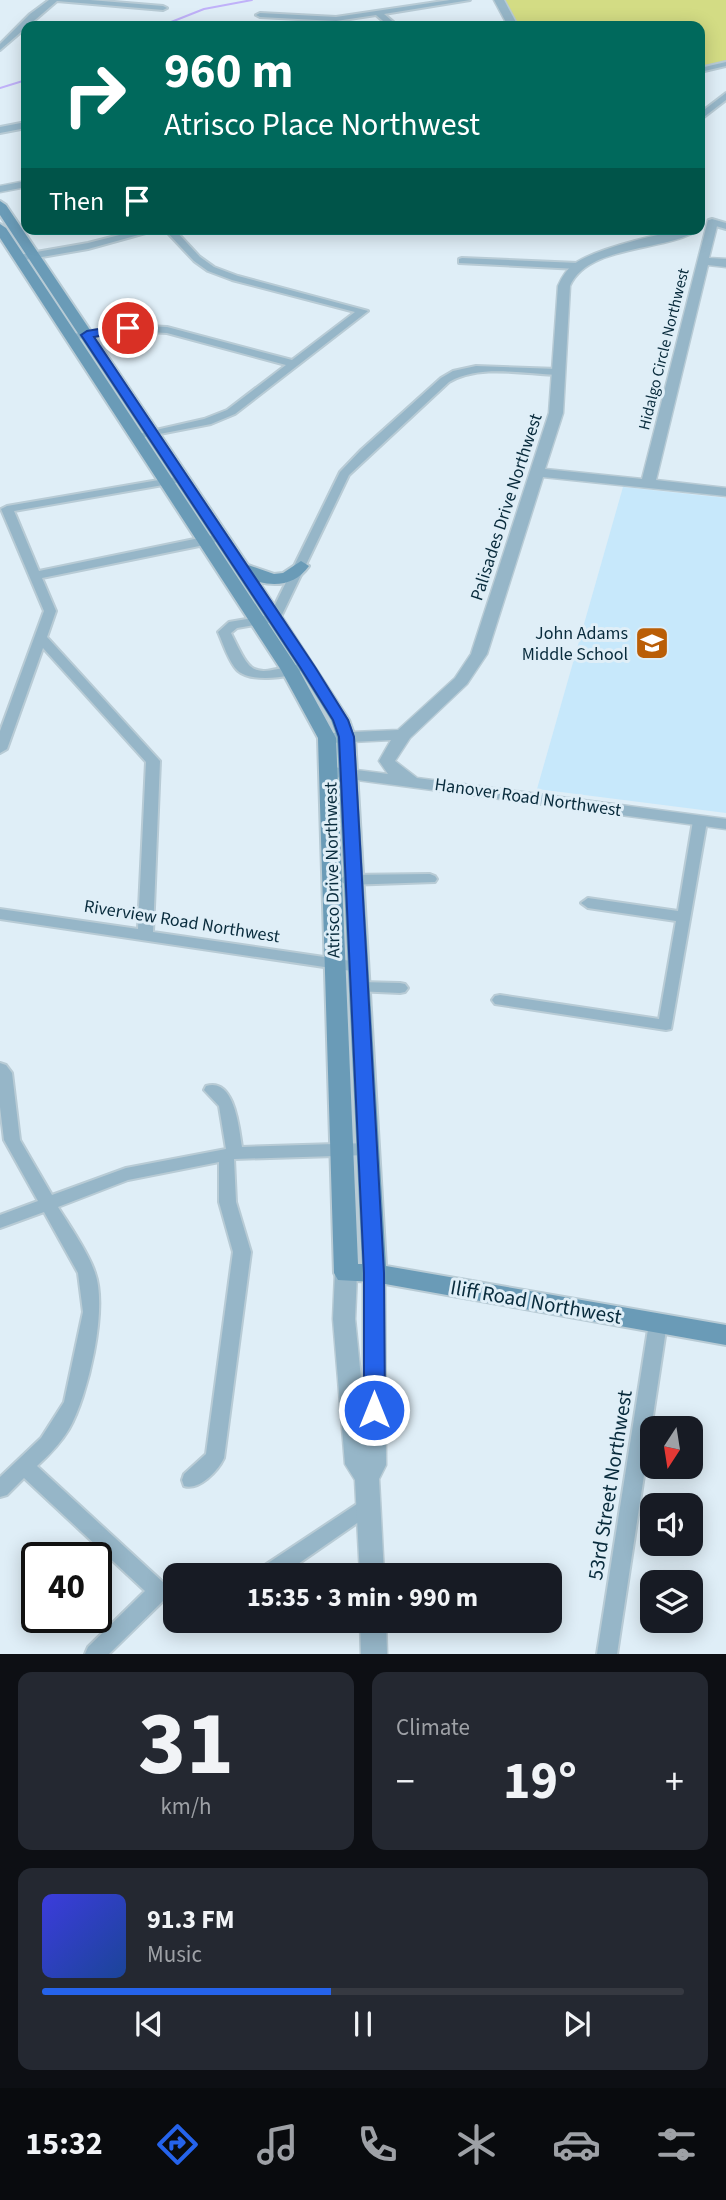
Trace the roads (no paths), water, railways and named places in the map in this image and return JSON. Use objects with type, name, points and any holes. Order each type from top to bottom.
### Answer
[{"type":"main road","name":"Atrisco Drive Northwest","points":[[0,205],[27,257],[174,480],[204,541],[290,670],[321,722],[337,738]]},
{"type":"main road","name":"Atrisco Drive Northwest","points":[[0,229],[27,257]]},
{"type":"main road","name":"Atrisco Drive Northwest","points":[[174,480],[243,568],[340,720],[337,738],[344,881],[359,977],[374,1273]]},
{"type":"main road","points":[[243,568],[258,577],[272,579],[291,575],[301,566]]},
{"type":"main road","name":"Atrisco Drive Northwest","points":[[344,881],[335,964],[346,1273]]},
{"type":"main road","name":"Iliff Road Northwest","points":[[346,1273],[374,1273],[726,1335]]},
{"type":"street","points":[[28,21],[54,0]]},
{"type":"street","points":[[60,0],[163,8]]},
{"type":"street","points":[[268,21],[260,15],[322,20],[466,0]]},
{"type":"street","points":[[499,0],[510,21]]},
{"type":"street","points":[[378,13],[388,21]]},
{"type":"street","points":[[0,48],[21,28]]},
{"type":"street","points":[[705,69],[724,66]]},
{"type":"street","points":[[705,113],[726,96]]},
{"type":"street","points":[[0,130],[21,126]]},
{"type":"street","points":[[0,190],[21,185]]},
{"type":"street","points":[[706,225],[726,211]]},
{"type":"street","points":[[706,225],[726,226]]},
{"type":"street","name":"Hidalgo Circle Northwest","points":[[648,484],[704,254],[706,225]]},
{"type":"street","points":[[27,257],[132,235]]},
{"type":"street","points":[[146,435],[207,422],[231,412],[363,312],[235,278],[211,269],[197,259],[175,235]]},
{"type":"street","points":[[462,261],[578,266],[600,256],[674,235]]},
{"type":"street","points":[[661,239],[686,238],[704,254],[726,263]]},
{"type":"street","name":"Palisades Drive Northwest","points":[[403,735],[461,681],[479,654],[556,414],[564,286],[567,278],[578,266]]},
{"type":"street","points":[[79,336],[128,328],[167,330],[295,364]]},
{"type":"street","points":[[307,667],[260,676],[242,668],[224,632],[233,625],[256,619],[275,618],[344,474],[448,378],[463,372],[484,369],[558,372]]},
{"type":"street","points":[[537,472],[726,492]]},
{"type":"street","points":[[0,749],[50,611],[7,509],[174,480]]},
{"type":"street","points":[[34,576],[222,538]]},
{"type":"street","points":[[40,637],[153,761],[145,935]]},
{"type":"street","points":[[337,738],[403,735]]},
{"type":"street","points":[[403,735],[387,761],[393,770],[412,781]]},
{"type":"street","name":"Hanover Road Northwest","points":[[340,772],[726,824]]},
{"type":"street","points":[[500,1000],[666,1025],[700,821]]},
{"type":"street","points":[[344,881],[430,879]]},
{"type":"street","points":[[588,903],[683,918]]},
{"type":"street","name":"Riverview Road Northwest","points":[[0,914],[335,964],[359,977],[400,988]]},
{"type":"street","points":[[0,1069],[4,1073],[12,1140],[88,1273],[92,1312],[73,1402],[62,1424],[48,1444],[0,1489]]},
{"type":"street","points":[[191,1480],[215,1458],[242,1252],[239,1234],[229,1209],[227,1104],[212,1090]]},
{"type":"street","points":[[0,1222],[126,1174],[230,1154],[368,1149]]},
{"type":"street","name":"Atrisco Drive Northwest","points":[[346,1273],[344,1318],[357,1464],[367,1478],[371,1563]]},
{"type":"street","name":"Atrisco Drive Northwest","points":[[367,1478],[374,1465],[374,1273]]},
{"type":"street","name":"53rd Street Northwest","points":[[607,1654],[658,1323]]},
{"type":"street","points":[[25,1467],[163,1589]]},
{"type":"street","points":[[283,1563],[369,1504]]},
{"type":"street","points":[[95,1654],[163,1596]]},
{"type":"street","points":[[373,1633],[374,1654]]},
{"type":"waterway","points":[[174,21],[204,9],[252,0]]},
{"type":"waterway","points":[[0,88],[21,82]]},
{"type":"place","name":"John Adams Middle School","points":[[652,643]]}]
